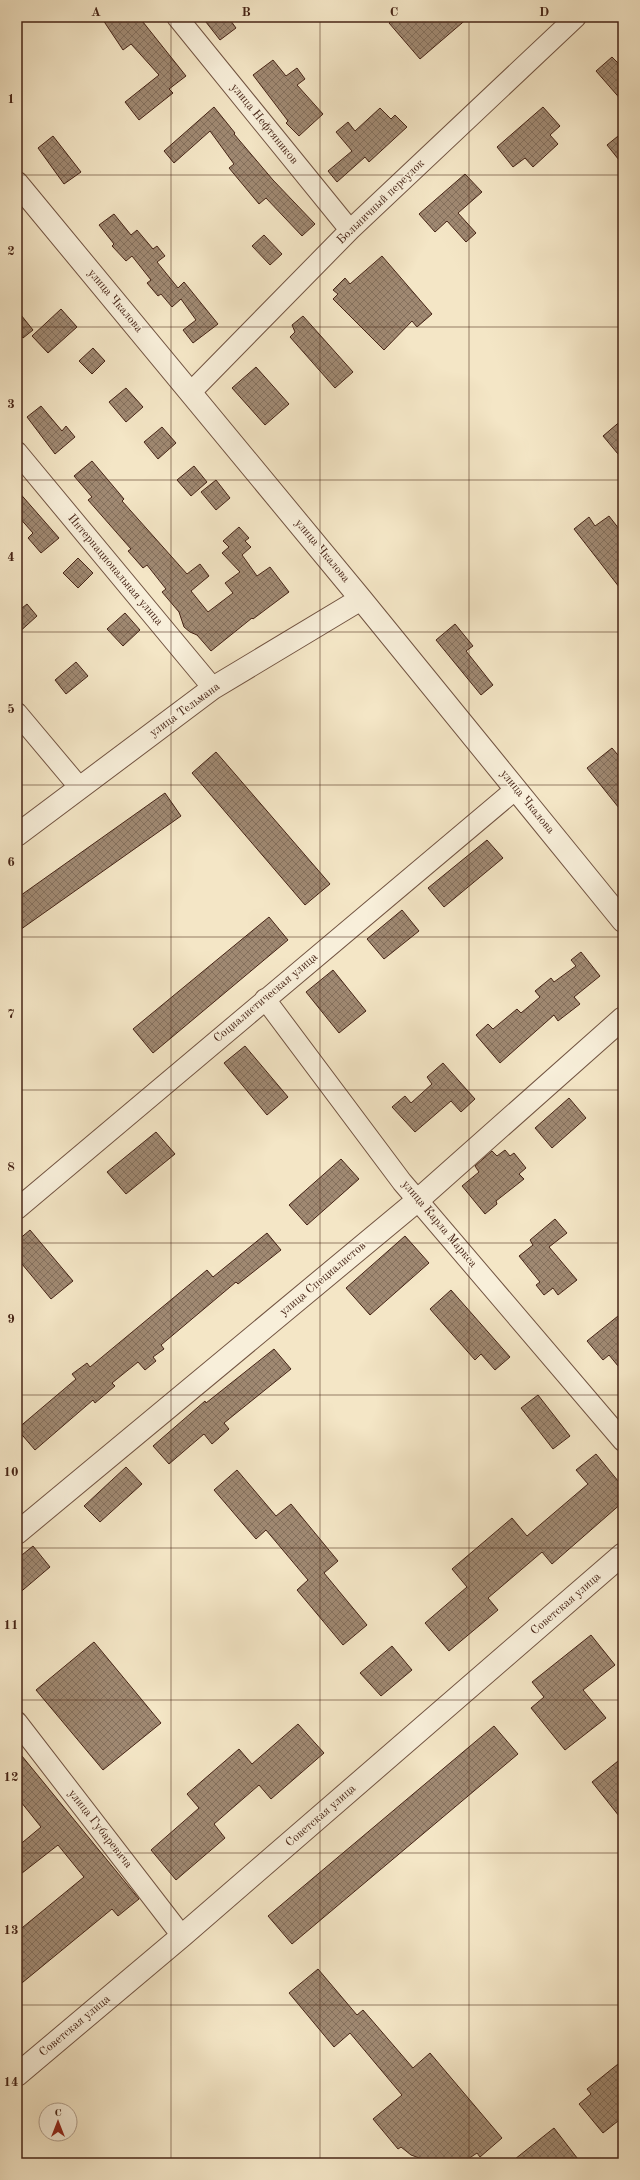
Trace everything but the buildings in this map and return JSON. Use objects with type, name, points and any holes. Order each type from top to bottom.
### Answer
[{"type":"street","name":"улица Нефтяников","points":[[178,17],[350,230]]},
{"type":"street","name":"Больничный переулок","points":[[191,392],[350,230],[576,17]]},
{"type":"street","name":"улица Чкалова","points":[[17,184],[191,392],[623,921]]},
{"type":"street","name":"Интернациональная улица","points":[[17,452],[213,688]]},
{"type":"street","name":"улица Тельмана","points":[[17,835],[213,688],[361,599]]},
{"type":"street","points":[[17,712],[80,788]]},
{"type":"street","name":"Социалистическая улица","points":[[17,1209],[516,789]]},
{"type":"street","name":"улица Карла Маркса","points":[[265,999],[418,1200],[623,1441]]},
{"type":"street","name":"улица Специалистов","points":[[17,1533],[418,1200],[623,1018]]},
{"type":"street","name":"Советская улица","points":[[17,2075],[182,1936],[623,1554]]},
{"type":"street","name":"улица Губаревича","points":[[17,1722],[182,1936]]}]
